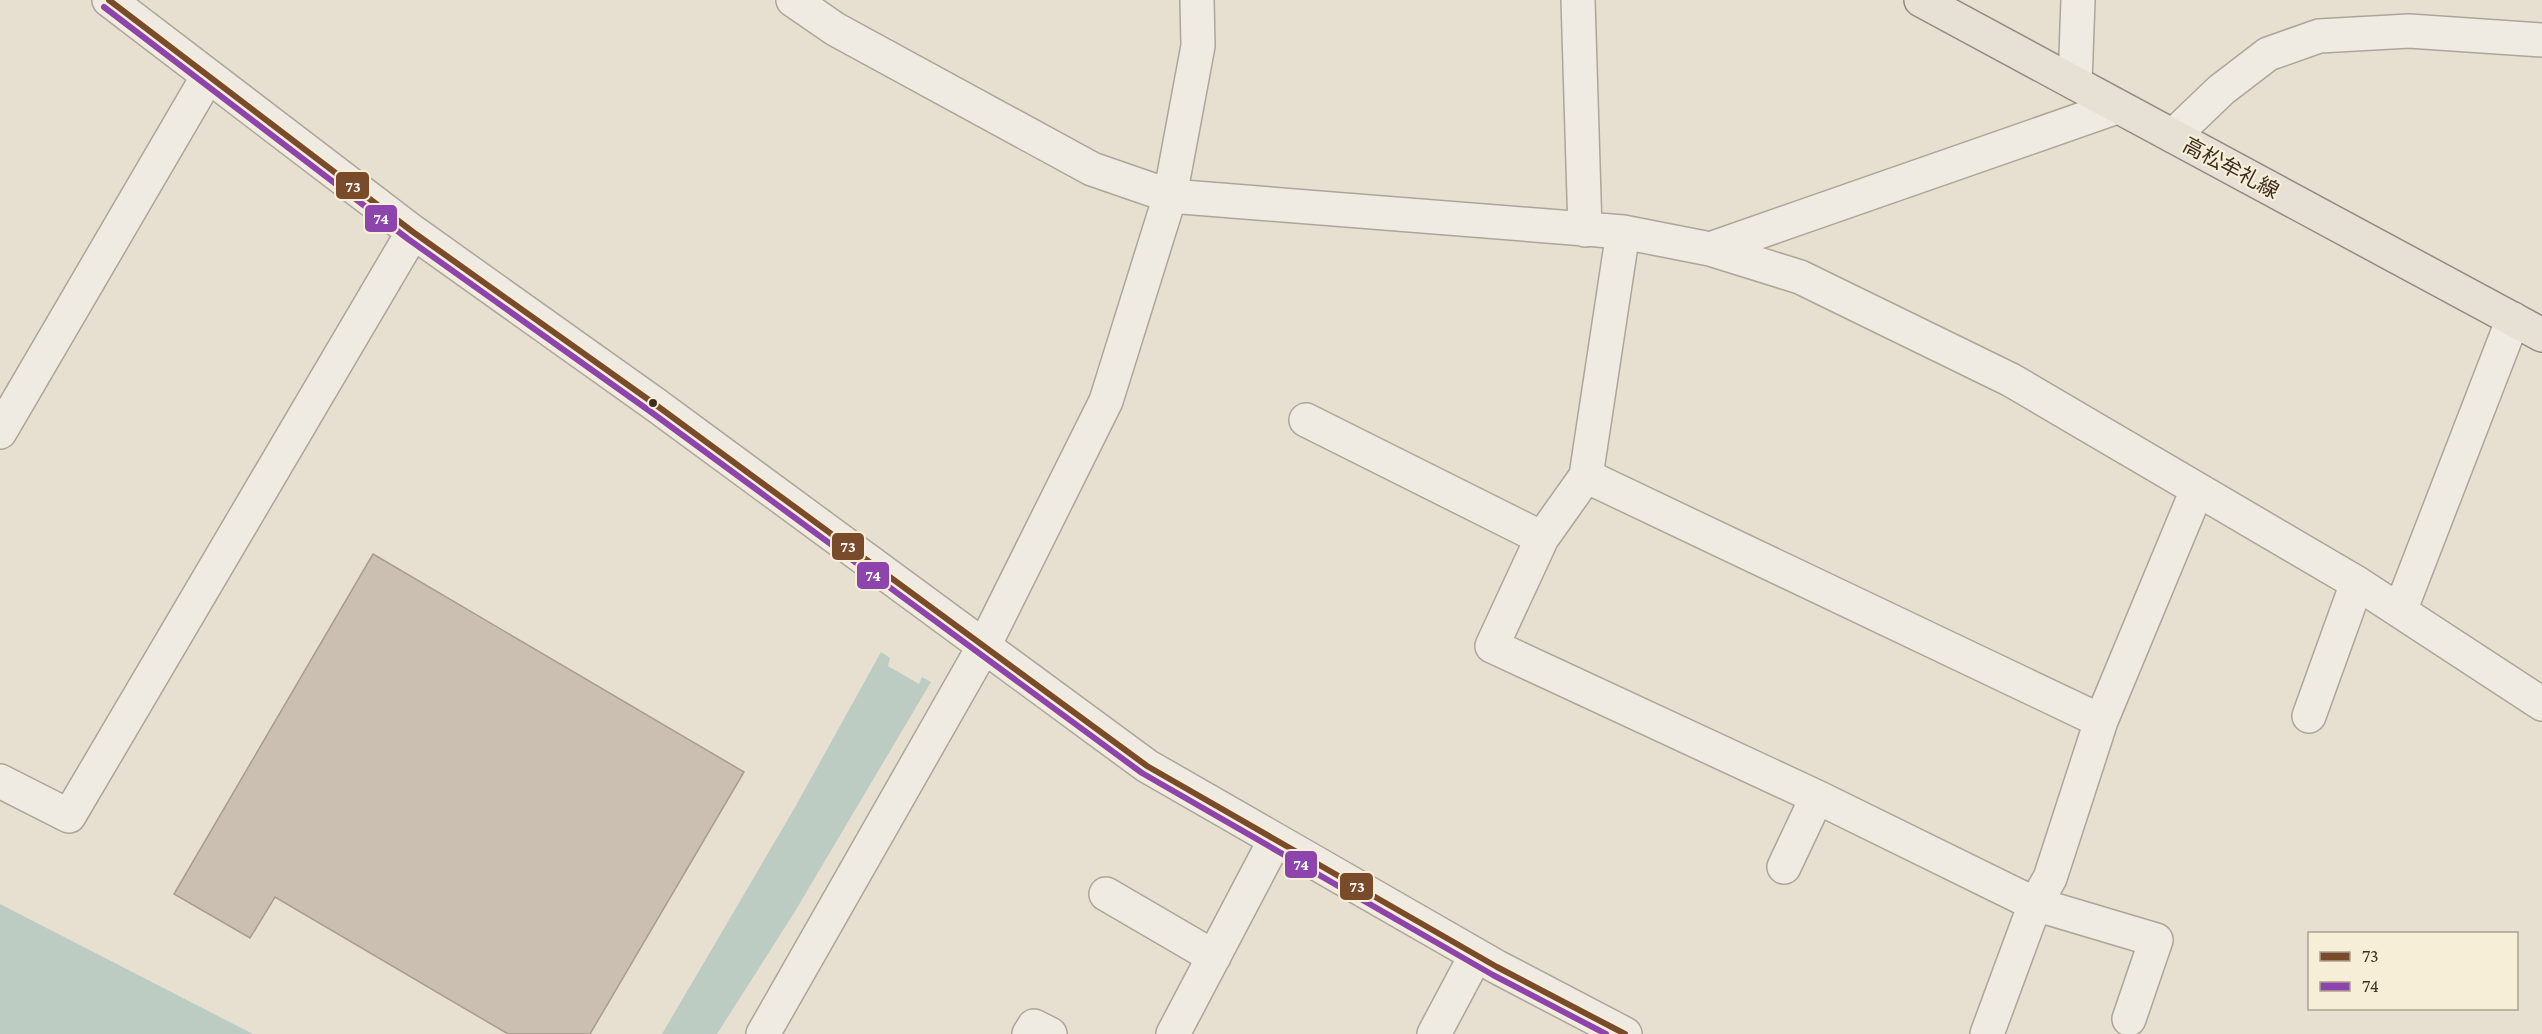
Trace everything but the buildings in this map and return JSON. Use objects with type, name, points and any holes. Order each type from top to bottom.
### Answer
[{"type":"main road","name":"高松牟礼線","points":[[1921,0],[2542,335]]},
{"type":"street","points":[[109,0],[413,232],[656,405],[1147,766],[1476,955],[1625,1034]]},
{"type":"street","points":[[793,0],[835,29],[1092,169],[1170,196],[1623,232],[1710,249],[1800,277],[2011,380],[2357,584],[2542,704]]},
{"type":"street","points":[[763,1034],[984,646],[1106,401],[1170,196],[1198,46],[1197,0]]},
{"type":"street","points":[[1578,0],[1585,230]]},
{"type":"street","points":[[2075,83],[2078,0]]},
{"type":"street","points":[[2173,136],[2221,90],[2268,54],[2319,36],[2409,31],[2542,40]]},
{"type":"street","points":[[0,432],[208,76]]},
{"type":"street","points":[[1710,249],[2117,107]]},
{"type":"street","points":[[0,781],[69,816],[413,232]]},
{"type":"street","points":[[1623,232],[1586,476],[1542,538],[1492,646],[1816,797],[2035,904],[2156,940],[2128,1019]]},
{"type":"street","points":[[2400,611],[2513,320]]},
{"type":"street","points":[[1305,420],[1542,538]]},
{"type":"street","points":[[1586,476],[2101,722]]},
{"type":"street","points":[[1987,1034],[2035,904],[2050,878],[2101,722],[2197,490]]},
{"type":"street","points":[[2309,716],[2357,584]]},
{"type":"street","points":[[1784,867],[1816,797]]},
{"type":"street","points":[[1173,1034],[1275,840]]},
{"type":"street","points":[[1106,894],[1214,957]]},
{"type":"street","points":[[1434,1034],[1476,955]]},
{"type":"street","points":[[1029,1034],[1034,1026],[1050,1034]]},
{"type":"shaded area","points":[[881,652],[890,658],[888,666],[919,684],[922,677],[931,682],[794,913],[717,1034],[662,1034],[794,809]]},
{"type":"shaded area","points":[[0,904],[253,1034],[0,1034]]},
{"type":"transit line","name":"73","points":[[109,0],[413,232],[656,405],[1147,766],[1497,967],[1625,1034]]},
{"type":"transit line","name":"74","points":[[104,7],[408,239],[651,412],[1142,773],[1493,975],[1606,1034]]}]
